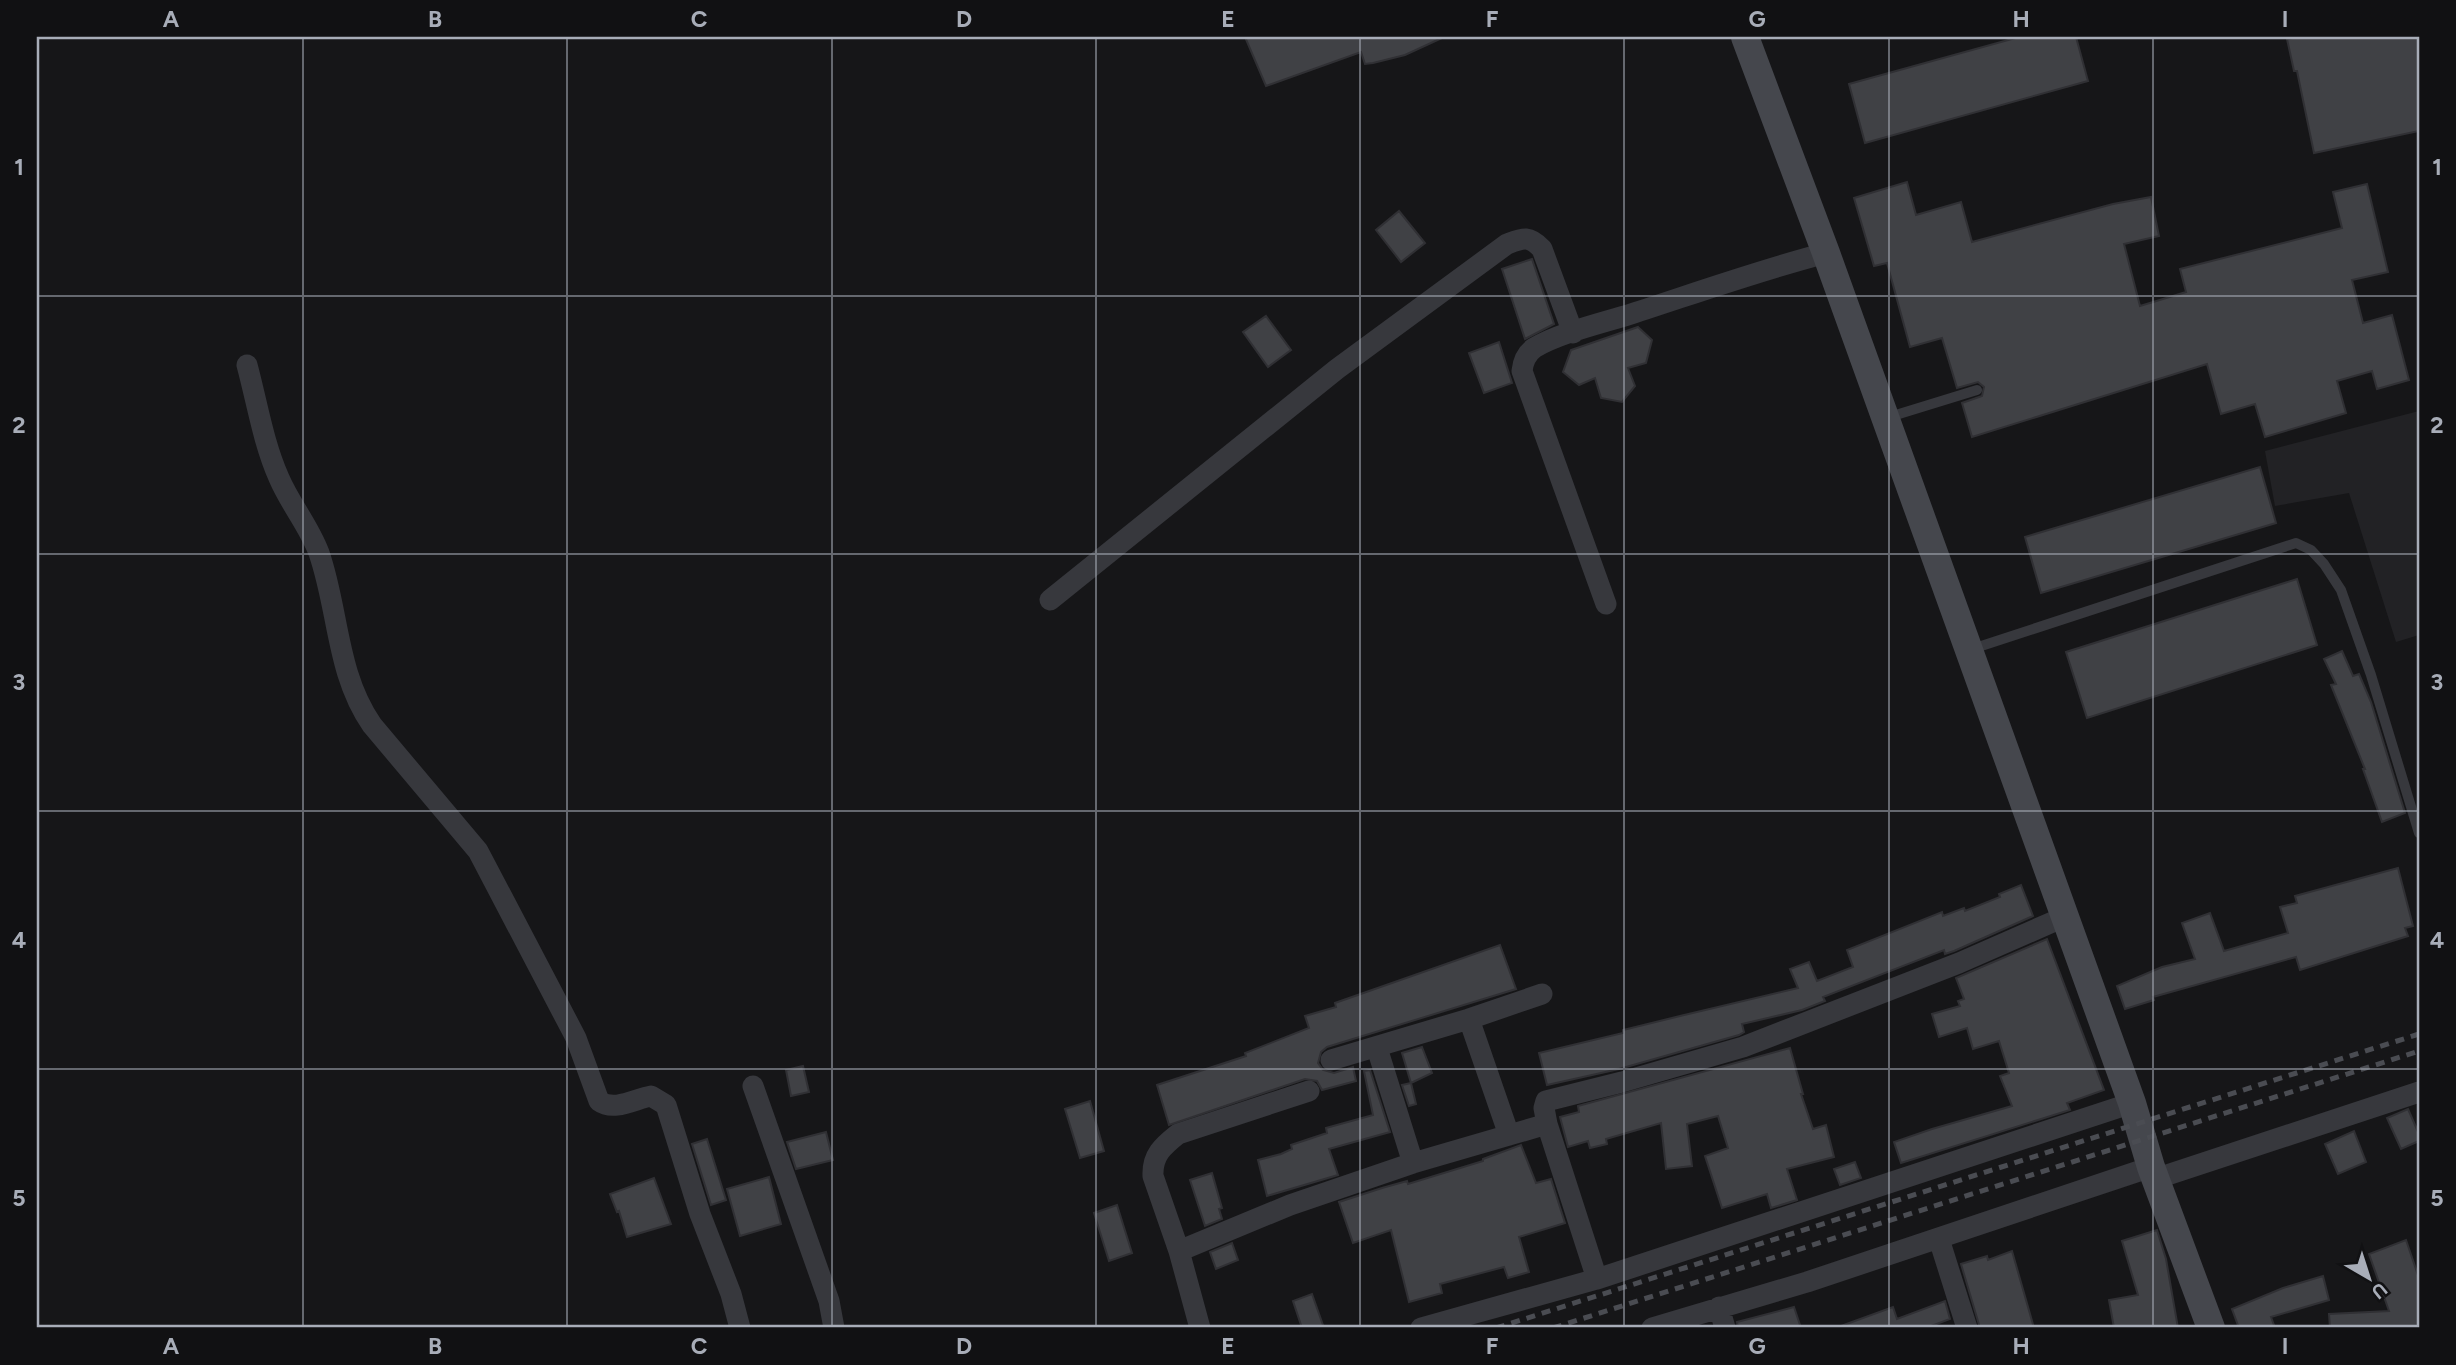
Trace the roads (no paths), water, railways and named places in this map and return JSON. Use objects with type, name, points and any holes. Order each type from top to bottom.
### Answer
[{"type":"main road","points":[[1745,37],[1886,418],[2132,1103],[2153,1173],[2211,1328]]},
{"type":"street","points":[[1050,600],[1337,369],[1507,244],[1521,238],[1534,240],[1542,249],[1573,333]]},
{"type":"street","points":[[1606,604],[1522,370],[1522,362],[1527,354],[1536,347],[1573,333],[1773,267],[1826,253]]},
{"type":"street","points":[[247,365],[272,460],[318,552],[339,642],[358,704],[372,725],[478,851],[576,1038],[599,1101],[603,1105],[616,1106],[651,1096],[666,1105],[700,1214],[731,1294],[740,1328]]},
{"type":"street","points":[[1597,1279],[1547,1124],[1544,1108],[1546,1101],[1622,1082],[1743,1046],[1959,963],[2064,917]]},
{"type":"street","points":[[1331,1060],[1377,1048],[1542,994]]},
{"type":"street","points":[[1469,1019],[1509,1135]]},
{"type":"street","points":[[1377,1048],[1413,1163]]},
{"type":"street","points":[[753,1086],[829,1300],[834,1328]]},
{"type":"street","points":[[1200,1328],[1179,1251],[1153,1175],[1152,1164],[1162,1146],[1178,1134],[1309,1091]]},
{"type":"street","points":[[1652,1328],[2419,1092]]},
{"type":"street","points":[[1421,1328],[1597,1279],[2132,1103]]},
{"type":"street","points":[[1179,1251],[1290,1205],[1413,1163],[1547,1124]]},
{"type":"street","points":[[1939,1239],[1967,1328]]},
{"type":"street","points":[[1719,1307],[1725,1328]]},
{"type":"lane","points":[[1886,418],[1977,390]]},
{"type":"lane","points":[[1969,650],[2296,543],[2311,550],[2325,564],[2341,590],[2371,675],[2419,833]]},
{"type":"railway","points":[[1496,1328],[2419,1034]]},
{"type":"railway","points":[[1553,1328],[2419,1051]]}]
